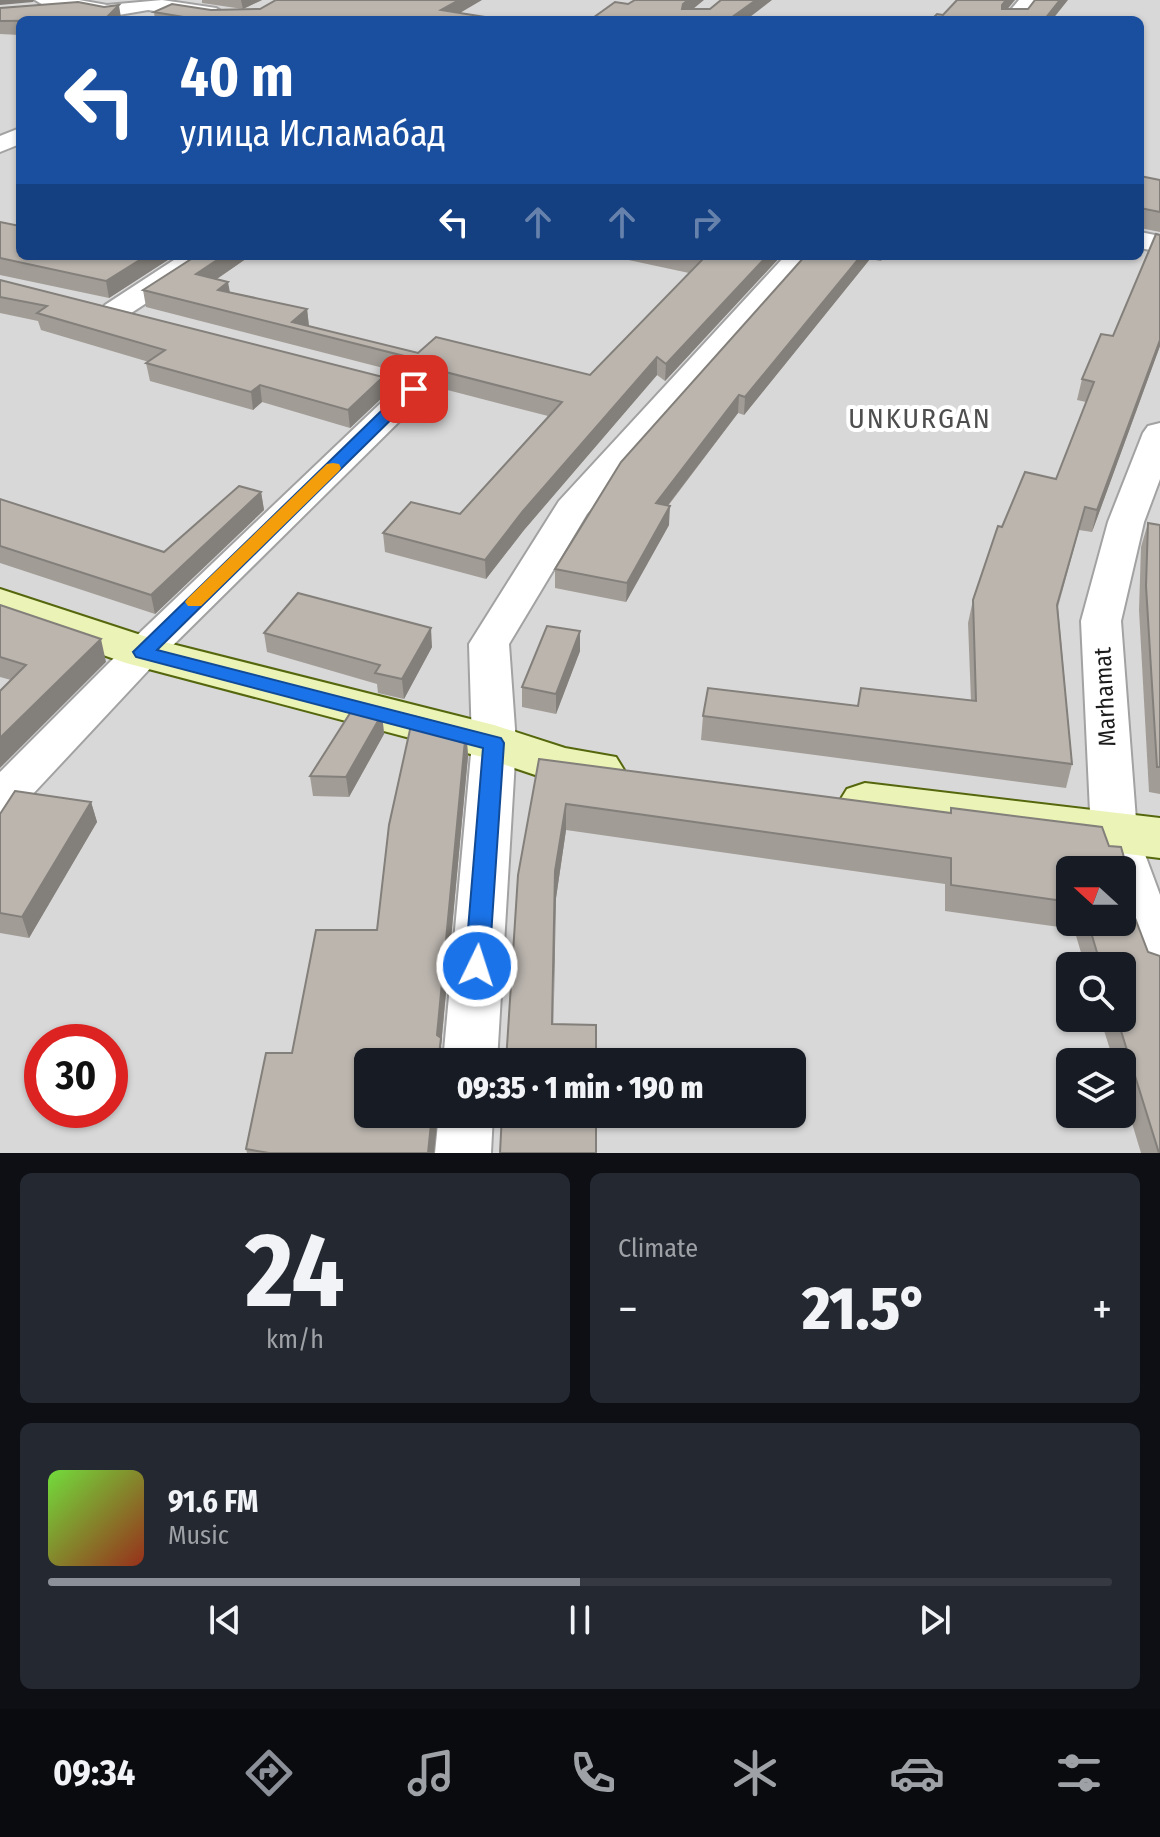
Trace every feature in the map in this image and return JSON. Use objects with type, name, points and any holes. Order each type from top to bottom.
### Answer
[{"type":"street","points":[[45,0],[107,11],[148,4],[226,16]]},
{"type":"street","points":[[1016,16],[1030,0]]},
{"type":"street","points":[[26,12],[80,8]]},
{"type":"street","points":[[160,323],[101,308],[191,260]]},
{"type":"street","points":[[471,1048],[494,743],[489,644],[572,509],[783,260]]},
{"type":"street","points":[[0,800],[143,652],[414,389],[384,381]]},
{"type":"street","name":"Marhamat","points":[[1160,433],[1126,522],[1101,621],[1160,963]]},
{"type":"street","points":[[0,603],[143,652],[494,743],[562,766],[641,775]]},
{"type":"street","points":[[814,796],[1137,836]]},
{"type":"street","points":[[463,1153],[465,1128]]},
{"type":"shaded area","name":"UNKURGAN","points":[[0,0],[1160,0],[1160,1153],[0,1153]]},
{"type":"building","points":[[276,0],[459,0],[441,10],[479,16],[178,16],[154,12],[172,4],[211,10],[260,9]]},
{"type":"building","points":[[635,0],[688,0],[682,9],[710,9],[721,0],[756,0],[734,16],[596,16],[615,2],[628,4]]},
{"type":"building","points":[[957,0],[1006,0],[1002,9],[1028,9],[1035,0],[1060,0],[1047,16],[935,16],[943,15]]},
{"type":"building","points":[[78,2],[104,7],[119,5],[108,16],[16,16],[16,21],[0,21],[0,8]]},
{"type":"building","points":[[1144,177],[1160,180],[1160,212],[1144,209]]},
{"type":"building","points":[[0,222],[16,225],[16,260],[140,260],[106,281],[0,258]]},
{"type":"building","points":[[1156,234],[1160,235],[1160,340],[1097,510],[1085,507],[1057,605],[1072,764],[703,716],[708,688],[858,706],[861,688],[976,701],[973,600],[998,526],[1002,527],[1025,472],[1056,479],[1094,382],[1082,379],[1101,334],[1113,336]]},
{"type":"building","points":[[190,260],[217,260],[196,274],[228,282],[218,290],[307,309],[292,322],[418,353],[436,337],[590,375],[702,260],[763,260],[666,364],[657,357],[523,511],[485,560],[383,533],[411,502],[460,514],[562,402],[430,368],[424,361],[143,290]]},
{"type":"building","points":[[801,260],[858,260],[745,397],[739,395],[656,503],[670,506],[627,583],[555,569],[621,462]]},
{"type":"building","points":[[0,280],[383,377],[348,410],[260,385],[251,392],[146,363],[165,350],[37,313],[47,306],[0,297]]},
{"type":"building","points":[[239,486],[261,492],[151,595],[0,546],[0,499],[164,552]]},
{"type":"building","points":[[1148,523],[1160,525],[1160,767],[1157,767],[1146,586]]},
{"type":"building","points":[[298,593],[431,628],[402,679],[375,673],[380,665],[264,633]]},
{"type":"building","points":[[0,605],[101,639],[0,738],[0,691],[26,665],[0,657]]},
{"type":"building","points":[[547,626],[580,631],[556,694],[522,687]]},
{"type":"building","points":[[354,707],[382,714],[346,777],[310,776]]},
{"type":"building","points":[[413,716],[466,730],[437,1035],[441,1038],[440,1048],[354,1048],[354,1128],[431,1128],[428,1153],[269,1153],[246,1149],[266,1053],[292,1053],[316,930],[377,930],[389,825]]},
{"type":"building","points":[[539,759],[951,813],[951,808],[1102,827],[1109,846],[1121,847],[1124,856],[1056,856],[1056,900],[951,885],[951,858],[566,804],[555,871],[552,1024],[596,1025],[596,1048],[507,1048],[518,875]]},
{"type":"building","points":[[15,791],[91,802],[22,917],[0,913],[0,814]]},
{"type":"building","points":[[1136,921],[1148,952],[1160,956],[1160,1153],[1136,1079],[1136,1048],[1126,1048],[1121,1032],[1136,1032],[1136,952],[1097,952],[1092,936],[1136,936]]},
{"type":"building","points":[[501,1128],[596,1128],[596,1153],[500,1153]]},
{"type":"slow traffic","points":[[195,602],[333,468]]},
{"type":"district","name":"UNKURGAN","points":[[920,418]]},
{"type":"route","points":[[414,389],[143,652],[494,743],[477,966]]}]
